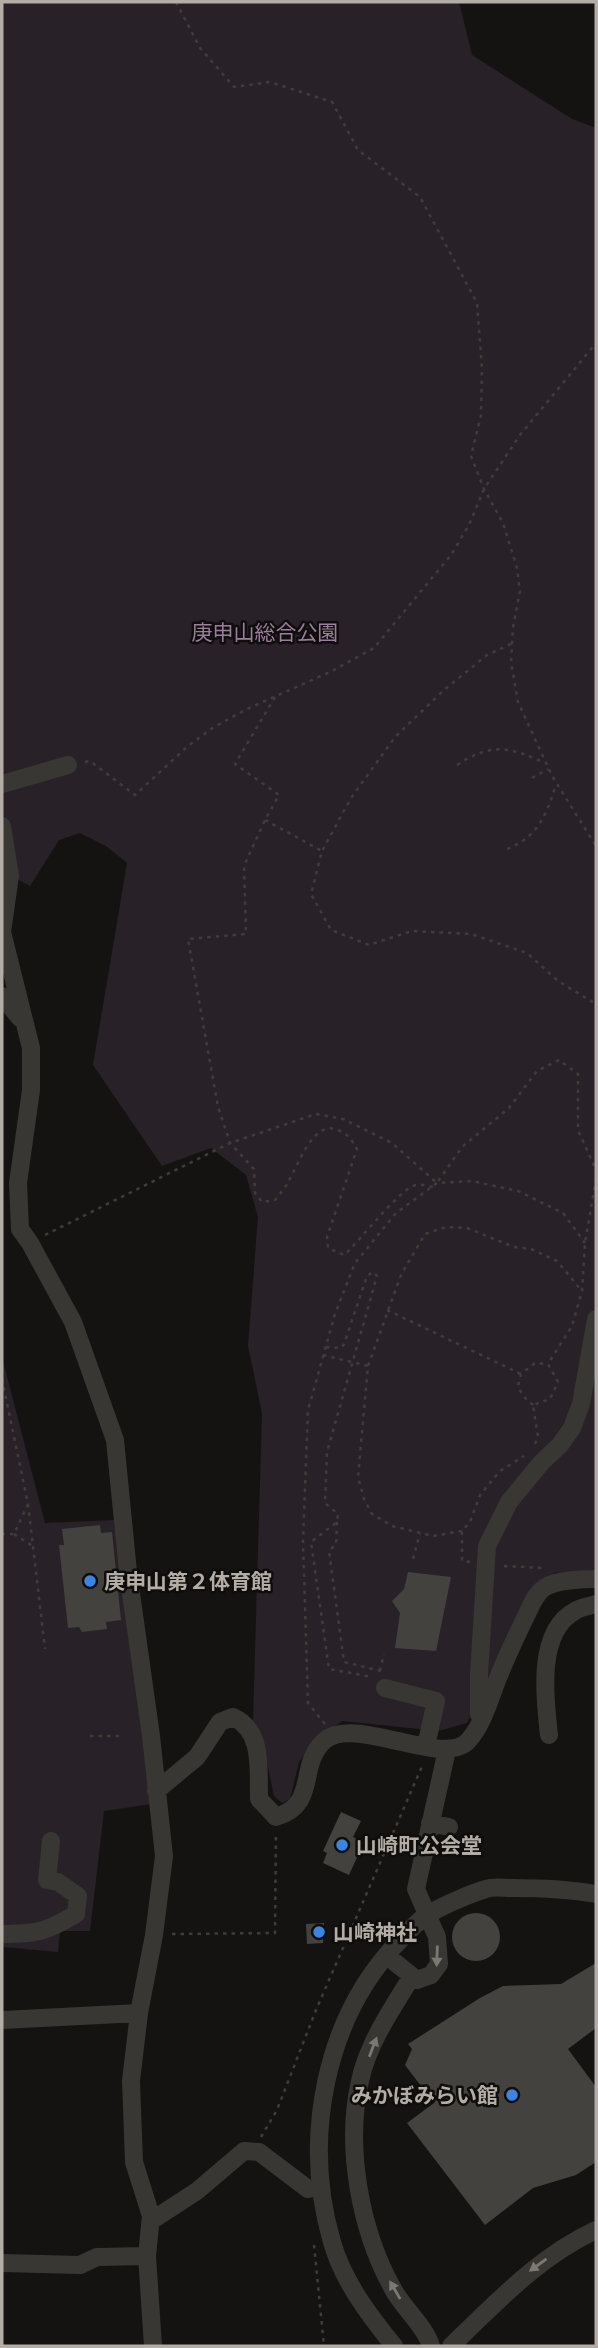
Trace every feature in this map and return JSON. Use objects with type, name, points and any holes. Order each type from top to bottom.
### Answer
[{"type":"street","points":[[2,784],[68,765]]},
{"type":"street","points":[[2,826],[10,876],[4,896],[2,932],[31,1048],[31,1090],[18,1183],[20,1229],[73,1322],[115,1440],[128,1572],[151,1735],[164,1856],[131,2081],[134,2162],[151,2216],[147,2256],[153,2346]]},
{"type":"street","points":[[2,996],[25,1024]]},
{"type":"street","points":[[479,1722],[479,1674],[487,1546],[509,1502],[572,1428],[581,1404],[596,1319]]},
{"type":"street","points":[[156,1791],[197,1758],[220,1722],[233,1717],[244,1722],[256,1739],[259,1799],[276,1817],[287,1814],[297,1806],[304,1795],[309,1766],[324,1741],[341,1732],[437,1748],[467,1742],[479,1722],[534,1599],[545,1586],[596,1580]]},
{"type":"street","points":[[549,1735],[544,1689],[547,1658],[555,1630],[574,1611],[596,1604]]},
{"type":"street","points":[[385,1688],[436,1701],[437,1748],[430,1822],[416,1889],[437,1937],[439,1964],[431,1975],[417,1980],[387,1955]]},
{"type":"street","points":[[430,1822],[449,1827]]},
{"type":"street","points":[[2,1934],[35,1934],[76,1914],[78,1896],[58,1882],[47,1880],[51,1841]]},
{"type":"street","points":[[394,2346],[369,2315],[346,2277],[332,2243],[321,2186],[318,2160],[326,2076],[352,2006],[372,1973],[427,1915],[488,1888],[560,1888],[596,1895]]},
{"type":"street","points":[[412,1976],[381,2026],[360,2081],[354,2132],[356,2180],[366,2221],[393,2289],[432,2345],[455,2343],[524,2275],[570,2242],[596,2230]]},
{"type":"street","points":[[2,2020],[139,2013]]},
{"type":"street","points":[[150,2221],[197,2191],[244,2151],[259,2152],[308,2189],[321,2186]]},
{"type":"street","points":[[2,2263],[80,2264],[97,2257],[147,2256]]},
{"type":"path","points":[[176,2],[200,48],[234,87],[270,82],[332,102],[358,150],[420,197],[477,303],[482,380],[481,415],[471,456],[484,489],[503,523],[517,568],[520,591],[511,662],[519,702],[556,784],[596,846]]},
{"type":"path","points":[[68,765],[90,761],[135,794],[188,746],[214,727],[374,648],[451,555],[470,525],[484,489],[520,435],[596,342]]},
{"type":"path","points":[[512,644],[487,655],[444,690],[395,737],[351,798],[322,851],[311,894],[331,930],[369,945],[412,931],[471,934],[527,953],[558,981],[596,1004]]},
{"type":"path","points":[[275,697],[235,764],[279,795],[244,866],[246,934],[188,939],[218,1107],[230,1143],[254,1168],[255,1193],[262,1202],[275,1200],[306,1148],[319,1132],[333,1128],[349,1135],[357,1149],[327,1237],[328,1248],[344,1255],[394,1199],[414,1185],[433,1187]]},
{"type":"path","points":[[457,765],[482,751],[502,748],[522,752],[546,764]]},
{"type":"path","points":[[532,778],[548,769]]},
{"type":"path","points":[[507,849],[535,832],[547,814],[556,784]]},
{"type":"path","points":[[265,820],[322,851]]},
{"type":"path","points":[[334,1735],[308,1703],[303,1541],[308,1410],[335,1314],[355,1263],[396,1213],[433,1187],[462,1147],[509,1108],[537,1071],[559,1060],[578,1074],[578,1130],[596,1170]]},
{"type":"path","points":[[30,1243],[230,1143],[316,1114],[343,1119],[392,1143],[437,1183],[472,1181],[518,1191],[563,1213],[585,1243]]},
{"type":"path","points":[[548,1364],[572,1326],[582,1291],[585,1243],[596,1179]]},
{"type":"path","points":[[463,1531],[433,1536],[392,1526],[372,1514],[364,1499],[358,1477],[368,1366],[401,1275],[425,1234],[446,1227],[467,1228],[514,1247],[531,1249],[557,1261],[582,1291]]},
{"type":"path","points":[[326,1347],[341,1348],[344,1344],[366,1276],[373,1272],[377,1276],[327,1452],[326,1503],[338,1514],[336,1544],[328,1551],[344,1662]]},
{"type":"path","points":[[387,1310],[522,1374]]},
{"type":"path","points":[[323,1355],[368,1366]]},
{"type":"path","points":[[548,1364],[535,1363],[522,1374],[518,1386],[523,1396],[533,1405],[538,1437],[533,1449],[500,1471],[480,1495],[470,1522],[463,1531],[462,1560],[487,1565],[548,1568]]},
{"type":"path","points":[[533,1405],[550,1399],[558,1382],[548,1364]]},
{"type":"path","points":[[2,1379],[29,1504],[46,1649]]},
{"type":"path","points":[[14,1534],[29,1504]]},
{"type":"path","points":[[337,1522],[311,1542],[329,1669],[378,1678],[384,1654]]},
{"type":"path","points":[[414,1559],[420,1533]]},
{"type":"path","points":[[2,1534],[14,1534],[34,1547]]},
{"type":"path","points":[[90,1736],[121,1736]]},
{"type":"path","points":[[252,2151],[277,2110],[316,2010],[424,1763],[437,1748]]},
{"type":"path","points":[[154,1935],[275,1933],[276,1817]]},
{"type":"path","points":[[314,2245],[324,2346]]},
{"type":"green space","name":"庚申山総合公園","points":[[2,2],[459,2],[472,55],[572,119],[596,128],[596,1570],[554,1573],[527,1599],[467,1723],[438,1731],[342,1721],[311,1746],[299,1762],[290,1799],[282,1803],[274,1796],[263,1743],[253,1720],[262,1413],[248,1346],[258,1217],[246,1175],[211,1148],[162,1166],[93,1065],[127,863],[106,846],[80,833],[59,840],[30,886],[17,879],[2,913]]},
{"type":"green space","points":[[2,1357],[45,1523],[114,1520],[140,1687],[152,1804],[104,1811],[90,1931],[60,1931],[58,1952],[2,1947]]},
{"type":"building","name":"庚申山第２体育館","points":[[100,1525],[101,1533],[112,1532],[121,1620],[106,1622],[107,1629],[82,1632],[79,1627],[68,1628],[59,1545],[64,1545],[62,1529]]},
{"type":"building","points":[[408,1572],[451,1577],[436,1651],[395,1648],[400,1613],[392,1601],[404,1589]]},
{"type":"building","name":"山崎町公会堂","points":[[341,1812],[361,1821],[353,1837],[364,1842],[349,1875],[323,1863],[327,1853],[323,1851]]},
{"type":"building","points":[[476,1913],[493,1920],[500,1937],[493,1954],[476,1961],[459,1954],[452,1937],[459,1920]]},
{"type":"building","name":"山崎神社","points":[[324,1923],[323,1943],[307,1944],[306,1924]]},
{"type":"building","name":"みかぼみらい館","points":[[596,1963],[596,2028],[568,2049],[596,2087],[596,2162],[576,2175],[533,2188],[485,2225],[407,2123],[434,2103],[405,2065],[412,2049],[408,2044],[503,1986],[561,1984]]},
{"type":"place","name":"庚申山第２体育館","points":[[90,1581]]},
{"type":"place","name":"山崎町公会堂","points":[[342,1845]]},
{"type":"place","name":"山崎神社","points":[[319,1932]]},
{"type":"place","name":"みかぼみらい館","points":[[512,2095]]}]
